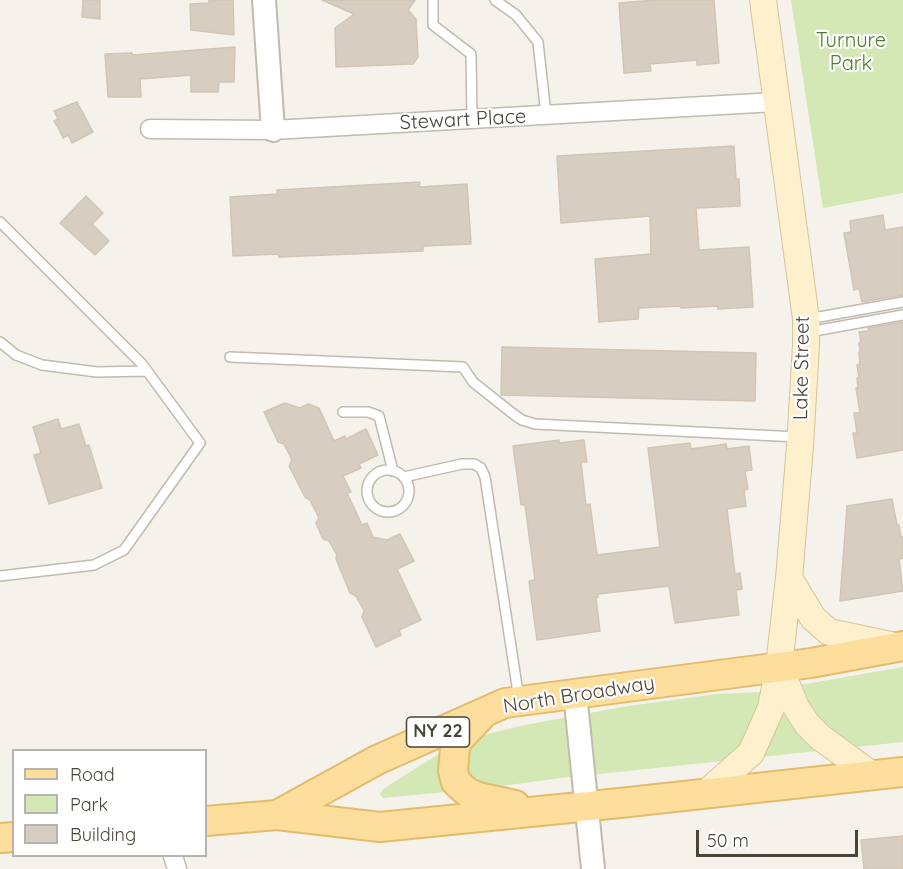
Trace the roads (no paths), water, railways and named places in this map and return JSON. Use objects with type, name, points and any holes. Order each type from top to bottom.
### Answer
[{"type":"main road","name":"Lake Street","points":[[705,794],[751,753],[771,708],[779,666],[789,578],[801,438],[806,326],[763,0]]},
{"type":"main road","points":[[789,578],[813,618],[829,632],[901,646]]},
{"type":"main road","name":"North Broadway","points":[[277,814],[377,760],[512,702],[811,663],[901,646]]},
{"type":"main road","points":[[779,666],[796,707],[807,724],[819,737],[872,775]]},
{"type":"main road","points":[[512,702],[483,715],[458,740],[453,771],[456,782],[478,798],[543,811]]},
{"type":"main road","name":"North Broadway","points":[[207,821],[277,814],[380,826],[586,807],[903,772]]},
{"type":"street","points":[[264,0],[273,130]]},
{"type":"street","name":"Stewart Place","points":[[150,129],[273,130],[776,102]]},
{"type":"street","points":[[575,693],[593,869]]},
{"type":"lane","points":[[433,0],[433,25],[471,54],[472,120]]},
{"type":"lane","points":[[495,0],[516,15],[538,42],[546,115]]},
{"type":"lane","points":[[0,222],[146,371],[200,443],[124,550],[94,565],[0,576]]},
{"type":"lane","points":[[806,326],[903,302]]},
{"type":"lane","points":[[806,326],[903,315]]},
{"type":"lane","points":[[0,342],[16,356],[42,365],[97,372],[146,371]]},
{"type":"lane","points":[[230,357],[463,367],[473,382],[522,420],[535,424],[801,438]]},
{"type":"lane","points":[[344,411],[368,412],[379,416],[393,471]]},
{"type":"lane","points":[[404,477],[462,464],[474,464],[481,468],[485,477],[490,511],[512,702]]},
{"type":"lane","points":[[393,471],[404,477],[409,490],[405,504],[393,512],[380,511],[369,501],[367,495],[369,481],[379,472],[393,471]]},
{"type":"park label","name":"Turnure Park","points":[[851,52]]}]
